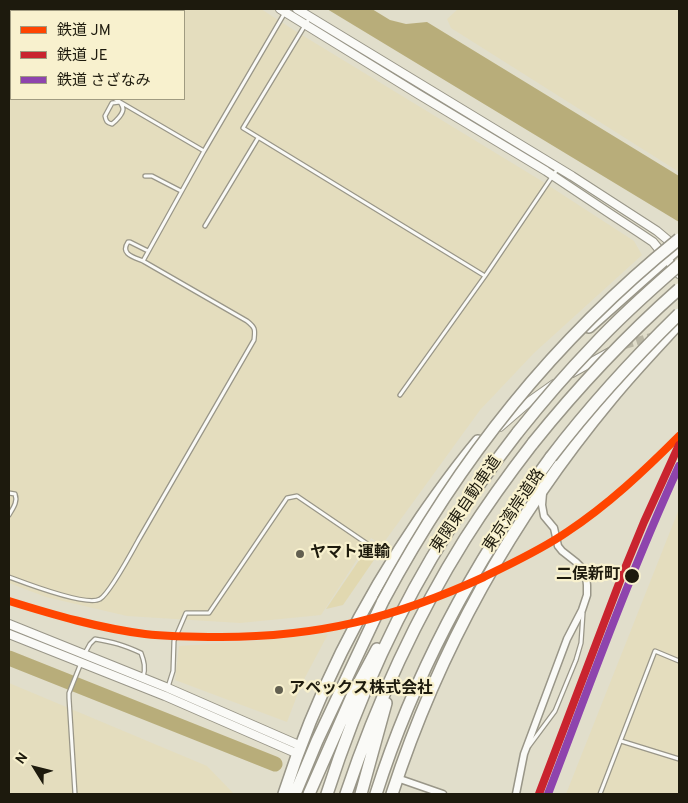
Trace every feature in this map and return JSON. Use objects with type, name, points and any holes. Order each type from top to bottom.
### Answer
[{"type":"highway","points":[[284,794],[310,722],[332,671],[367,602],[425,511],[458,465],[493,424],[546,368],[679,246]]},
{"type":"highway","points":[[295,794],[321,733],[383,601],[417,541],[452,486],[522,392],[559,351],[628,282],[679,246]]},
{"type":"highway","name":"東関東自動車道","points":[[327,794],[346,739],[378,660],[421,577],[450,528],[489,470],[558,384],[592,346],[679,265]]},
{"type":"highway","name":"東関東自動車道","points":[[346,794],[366,737],[418,620],[466,538],[533,443],[572,395],[638,326],[679,289]]},
{"type":"highway","name":"東京湾岸道路","points":[[376,794],[401,723],[442,633],[478,567],[529,486],[572,430],[621,373],[679,314]]},
{"type":"highway","name":"東京湾岸道路","points":[[392,794],[434,683],[465,617],[504,549],[544,487],[580,437],[612,397],[679,323]]},
{"type":"highway","points":[[309,794],[337,728],[368,663],[402,612]]},
{"type":"highway","points":[[361,794],[396,667]]},
{"type":"street","points":[[297,9],[559,168],[679,246]]},
{"type":"street","points":[[284,10],[305,25],[553,176],[654,242],[679,274]]},
{"type":"street","points":[[458,465],[530,401],[548,388],[593,361],[625,345]]},
{"type":"street","points":[[516,794],[524,754],[567,639],[582,610],[587,595],[586,576],[582,568],[558,546],[554,528],[544,516],[542,505],[544,487]]},
{"type":"street","points":[[9,624],[143,678],[167,692],[300,750]]},
{"type":"street","points":[[9,634],[140,686],[167,692]]},
{"type":"street","points":[[81,662],[85,654]]},
{"type":"street","points":[[140,686],[143,678]]},
{"type":"street","points":[[397,778],[443,794]]},
{"type":"lane","points":[[143,261],[284,10]]},
{"type":"lane","points":[[310,17],[243,128],[485,276]]},
{"type":"lane","points":[[117,100],[204,151]]},
{"type":"lane","points":[[120,102],[123,110],[116,121],[112,124],[109,123],[105,116],[107,111],[112,103],[120,102]]},
{"type":"lane","points":[[205,226],[258,138]]},
{"type":"lane","points":[[400,395],[559,168]]},
{"type":"lane","points":[[145,176],[152,176],[181,191]]},
{"type":"lane","points":[[9,577],[51,592],[90,601],[100,600],[131,554],[254,340],[255,331],[247,321],[126,252],[126,244],[130,242],[148,251]]},
{"type":"lane","points":[[9,493],[15,494],[16,498],[16,502],[9,515]]},
{"type":"lane","points":[[167,692],[173,671],[174,641],[186,613],[208,613],[287,498],[297,496],[392,561]]},
{"type":"lane","points":[[524,754],[555,711],[576,660],[581,643],[582,610]]},
{"type":"lane","points":[[85,654],[95,639],[114,642],[130,648],[141,653],[145,662],[143,678]]},
{"type":"lane","points":[[600,794],[655,652],[679,661]]},
{"type":"lane","points":[[75,794],[68,698],[81,662]]},
{"type":"lane","points":[[621,741],[679,759]]},
{"type":"shaded area","points":[[9,9],[261,9],[540,180],[634,241],[642,255],[534,353],[480,410],[382,545],[371,538],[321,615],[240,623],[127,616],[46,597],[9,583]]},
{"type":"shaded area","points":[[327,9],[372,9],[390,20],[406,24],[427,22],[679,176],[679,222]]},
{"type":"shaded area","points":[[458,9],[679,9],[679,172],[451,28],[447,19]]},
{"type":"shaded area","points":[[679,509],[679,794],[566,794]]},
{"type":"shaded area","points":[[366,550],[376,557],[343,605],[326,609]]},
{"type":"shaded area","points":[[328,634],[301,685],[287,722],[175,680],[179,646]]},
{"type":"shaded area","points":[[9,683],[207,766],[234,794],[9,794]]},
{"type":"waterway","points":[[9,658],[275,764]]},
{"type":"tunnel","points":[[625,345],[657,335]]},
{"type":"rail line","name":"JM","points":[[9,601],[94,625],[164,636],[256,636],[323,629],[356,622],[419,604],[484,577],[547,545],[582,522],[611,499],[679,436]]},
{"type":"rail line","name":"JE","points":[[539,794],[623,573],[679,445]]},
{"type":"rail line","name":"さざなみ","points":[[548,794],[627,588],[679,466]]},
{"type":"place","name":"ヤマト運輸","points":[[300,554]]},
{"type":"place","name":"二俣新町","points":[[632,576]]},
{"type":"place","name":"アペックス株式会社","points":[[279,690]]}]
